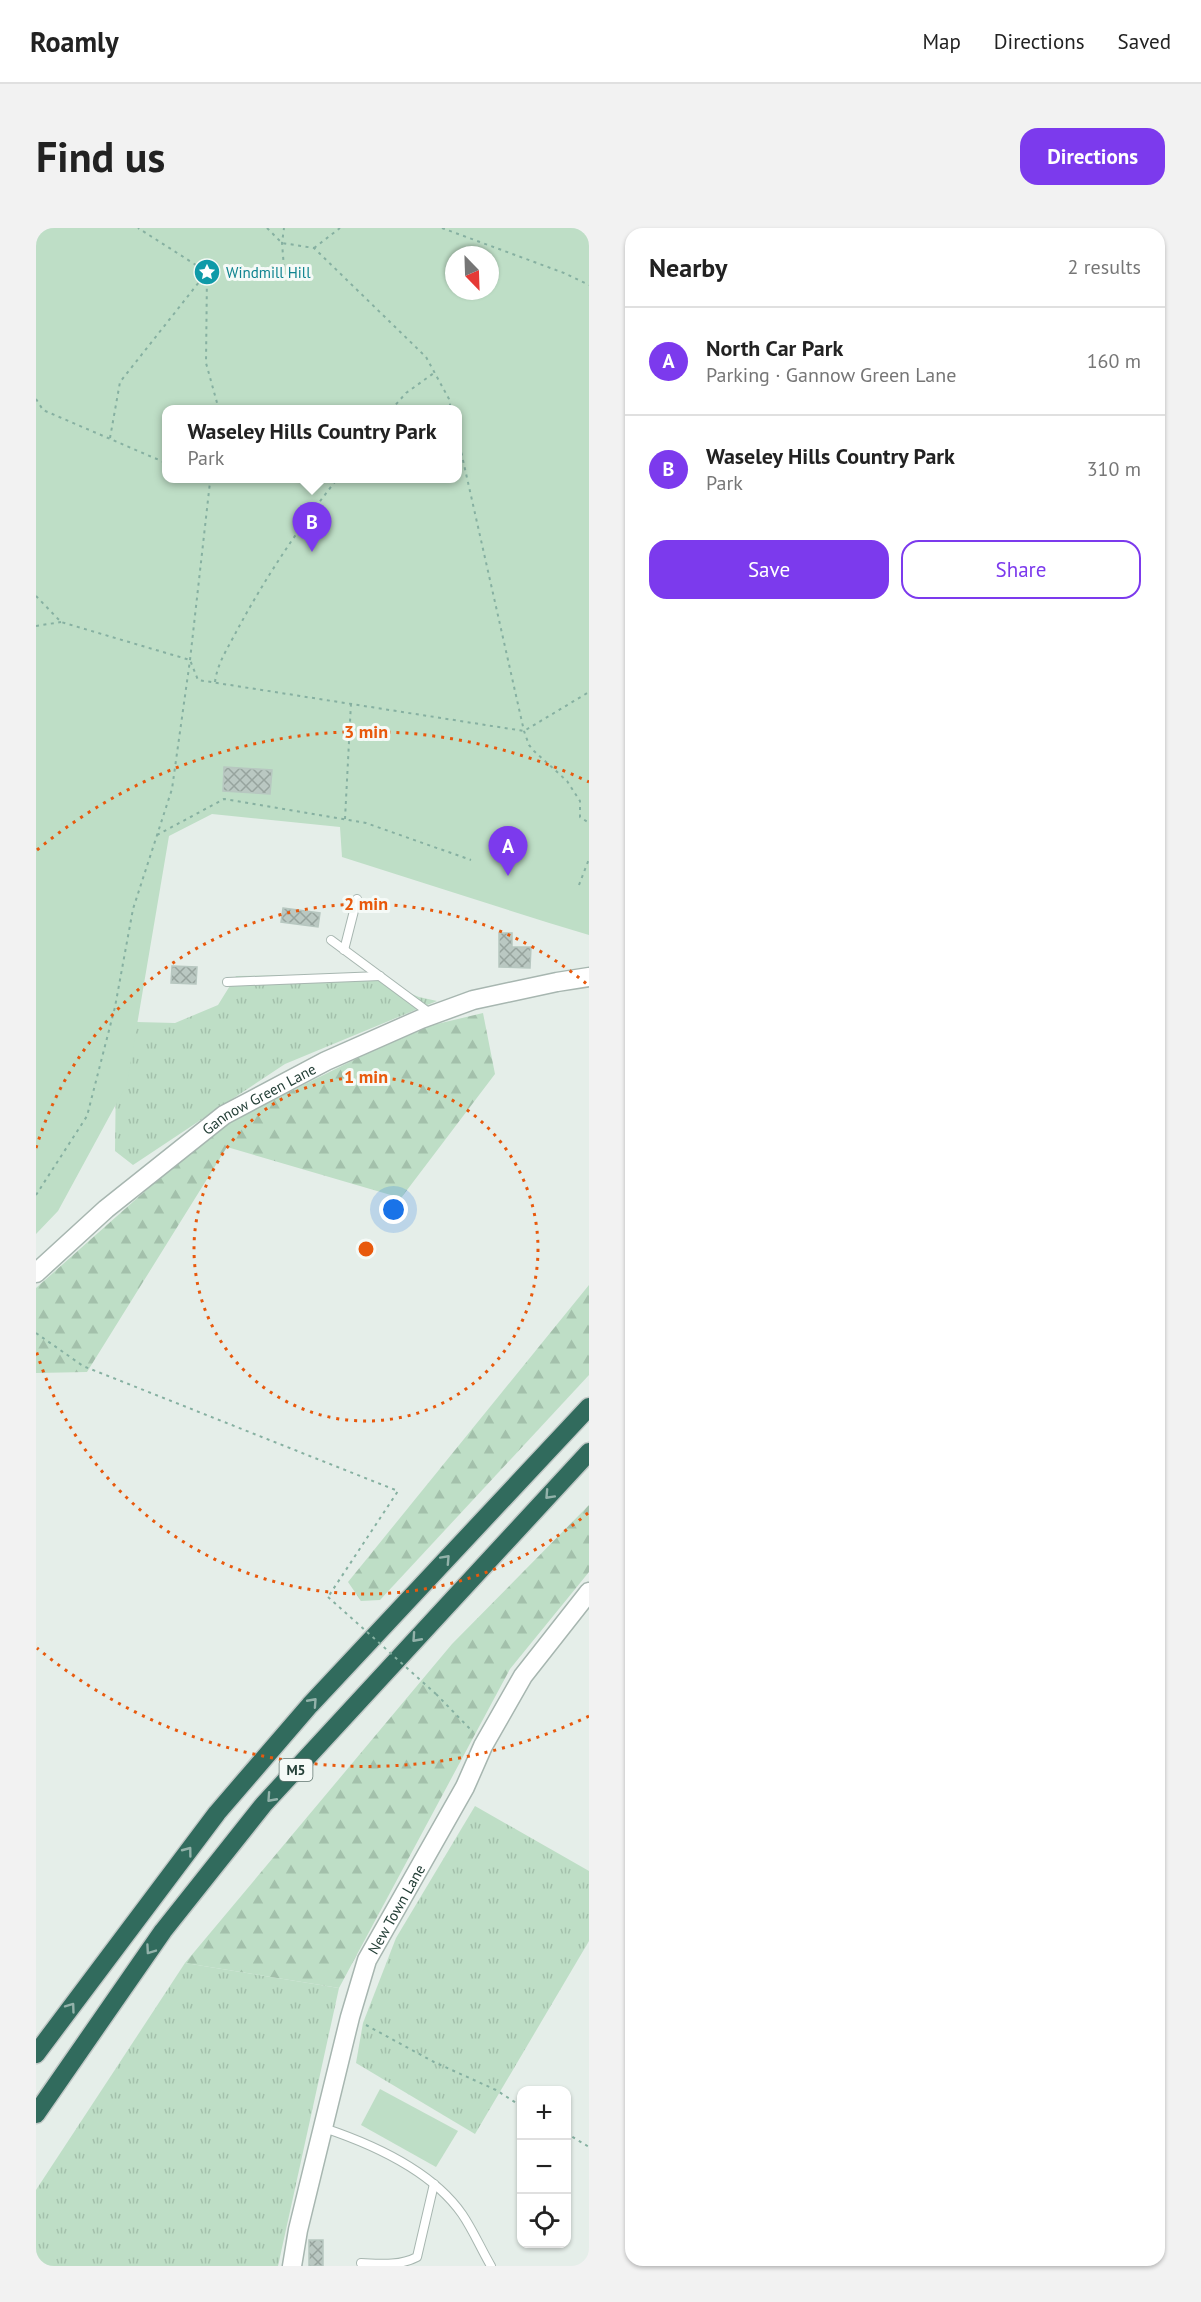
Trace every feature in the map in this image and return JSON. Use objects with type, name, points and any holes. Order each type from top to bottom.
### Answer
[{"type":"highway","name":"M5","points":[[36,2054],[224,1804],[310,1705],[589,1407]]},
{"type":"highway","name":"M5","points":[[36,2114],[163,1931],[264,1804],[589,1452]]},
{"type":"street","name":"Gannow Green Lane","points":[[36,1273],[106,1209],[224,1115],[326,1061],[432,1015],[472,1000],[557,981],[589,977]]},
{"type":"street","name":"New Town Lane","points":[[292,2266],[298,2230],[350,2017],[367,1960],[465,1787],[483,1746],[523,1676],[589,1592]]},
{"type":"lane","points":[[344,950],[357,898]]},
{"type":"lane","points":[[331,940],[432,1015]]},
{"type":"lane","points":[[226,982],[380,976]]},
{"type":"lane","points":[[324,2128],[357,2139],[389,2155],[434,2184],[461,2213],[491,2266]]},
{"type":"lane","points":[[361,2263],[400,2264],[408,2263],[417,2257],[434,2184]]},
{"type":"path","points":[[138,228],[207,272],[284,268],[282,243],[284,228]]},
{"type":"path","points":[[267,228],[282,243],[314,248],[426,357],[450,405]]},
{"type":"path","points":[[314,248],[340,228]]},
{"type":"path","points":[[442,228],[564,273],[589,285]]},
{"type":"path","points":[[207,272],[206,363],[218,405]]},
{"type":"path","points":[[110,438],[120,382],[207,272]]},
{"type":"path","points":[[395,405],[406,393],[435,373]]},
{"type":"path","points":[[36,399],[43,410]]},
{"type":"path","points":[[36,406],[162,461]]},
{"type":"path","points":[[462,455],[529,745],[567,781],[580,801],[580,817],[589,823]]},
{"type":"path","points":[[36,1195],[87,1116],[115,1007],[133,909],[172,789],[211,483]]},
{"type":"path","points":[[215,682],[217,669],[248,611],[315,506],[334,483]]},
{"type":"path","points":[[36,596],[61,622]]},
{"type":"path","points":[[36,627],[61,622],[190,660]]},
{"type":"path","points":[[190,660],[198,680],[525,731],[589,692]]},
{"type":"path","points":[[345,819],[351,703]]},
{"type":"path","points":[[157,835],[224,799],[366,823],[471,860]]},
{"type":"path","points":[[579,885],[589,859]]},
{"type":"path","points":[[36,1333],[83,1366],[398,1491],[328,1597],[436,1694],[471,1730],[483,1746]]},
{"type":"path","points":[[350,2017],[434,2062],[496,2090],[517,2103]]},
{"type":"path","points":[[571,2136],[589,2147]]},
{"type":"green space","points":[[36,228],[589,228],[589,935],[342,857],[340,827],[212,814],[169,836],[127,1084],[58,1211],[36,1234]]},
{"type":"green space","points":[[362,974],[419,997],[437,1001],[285,1064],[133,1165],[115,1151],[116,1072],[137,1022],[175,1023],[218,1005],[236,976]]},
{"type":"green space","points":[[483,1013],[495,1074],[401,1198],[227,1147],[87,1372],[36,1373],[36,1288],[215,1129],[416,1029]]},
{"type":"green space","points":[[589,1285],[589,1375],[380,1600],[361,1601],[348,1582]]},
{"type":"green space","points":[[589,1505],[589,1572],[510,1669],[339,1988],[185,1963],[452,1644]]},
{"type":"green space","points":[[475,1806],[589,1871],[589,1941],[475,2134],[356,2063],[363,2023],[396,1938]]},
{"type":"green space","points":[[185,1963],[339,1988],[278,2266],[36,2266],[36,2190]]},
{"type":"green space","points":[[380,2089],[458,2131],[436,2167],[361,2125]]},
{"type":"building","points":[[224,767],[272,770],[270,794],[223,791]]},
{"type":"building","points":[[283,908],[320,913],[318,927],[281,922]]},
{"type":"building","points":[[499,933],[512,933],[512,947],[531,947],[530,968],[499,967]]},
{"type":"building","points":[[172,966],[197,967],[196,984],[171,983]]},
{"type":"building","points":[[309,2240],[323,2240],[323,2266],[309,2266]]},
{"type":"place","name":"Windmill Hill","points":[[207,272]]},
{"type":"place","name":"Waseley Hills Country Park","points":[[312,552]]},
{"type":"place","name":"North Car Park","points":[[508,876]]}]
